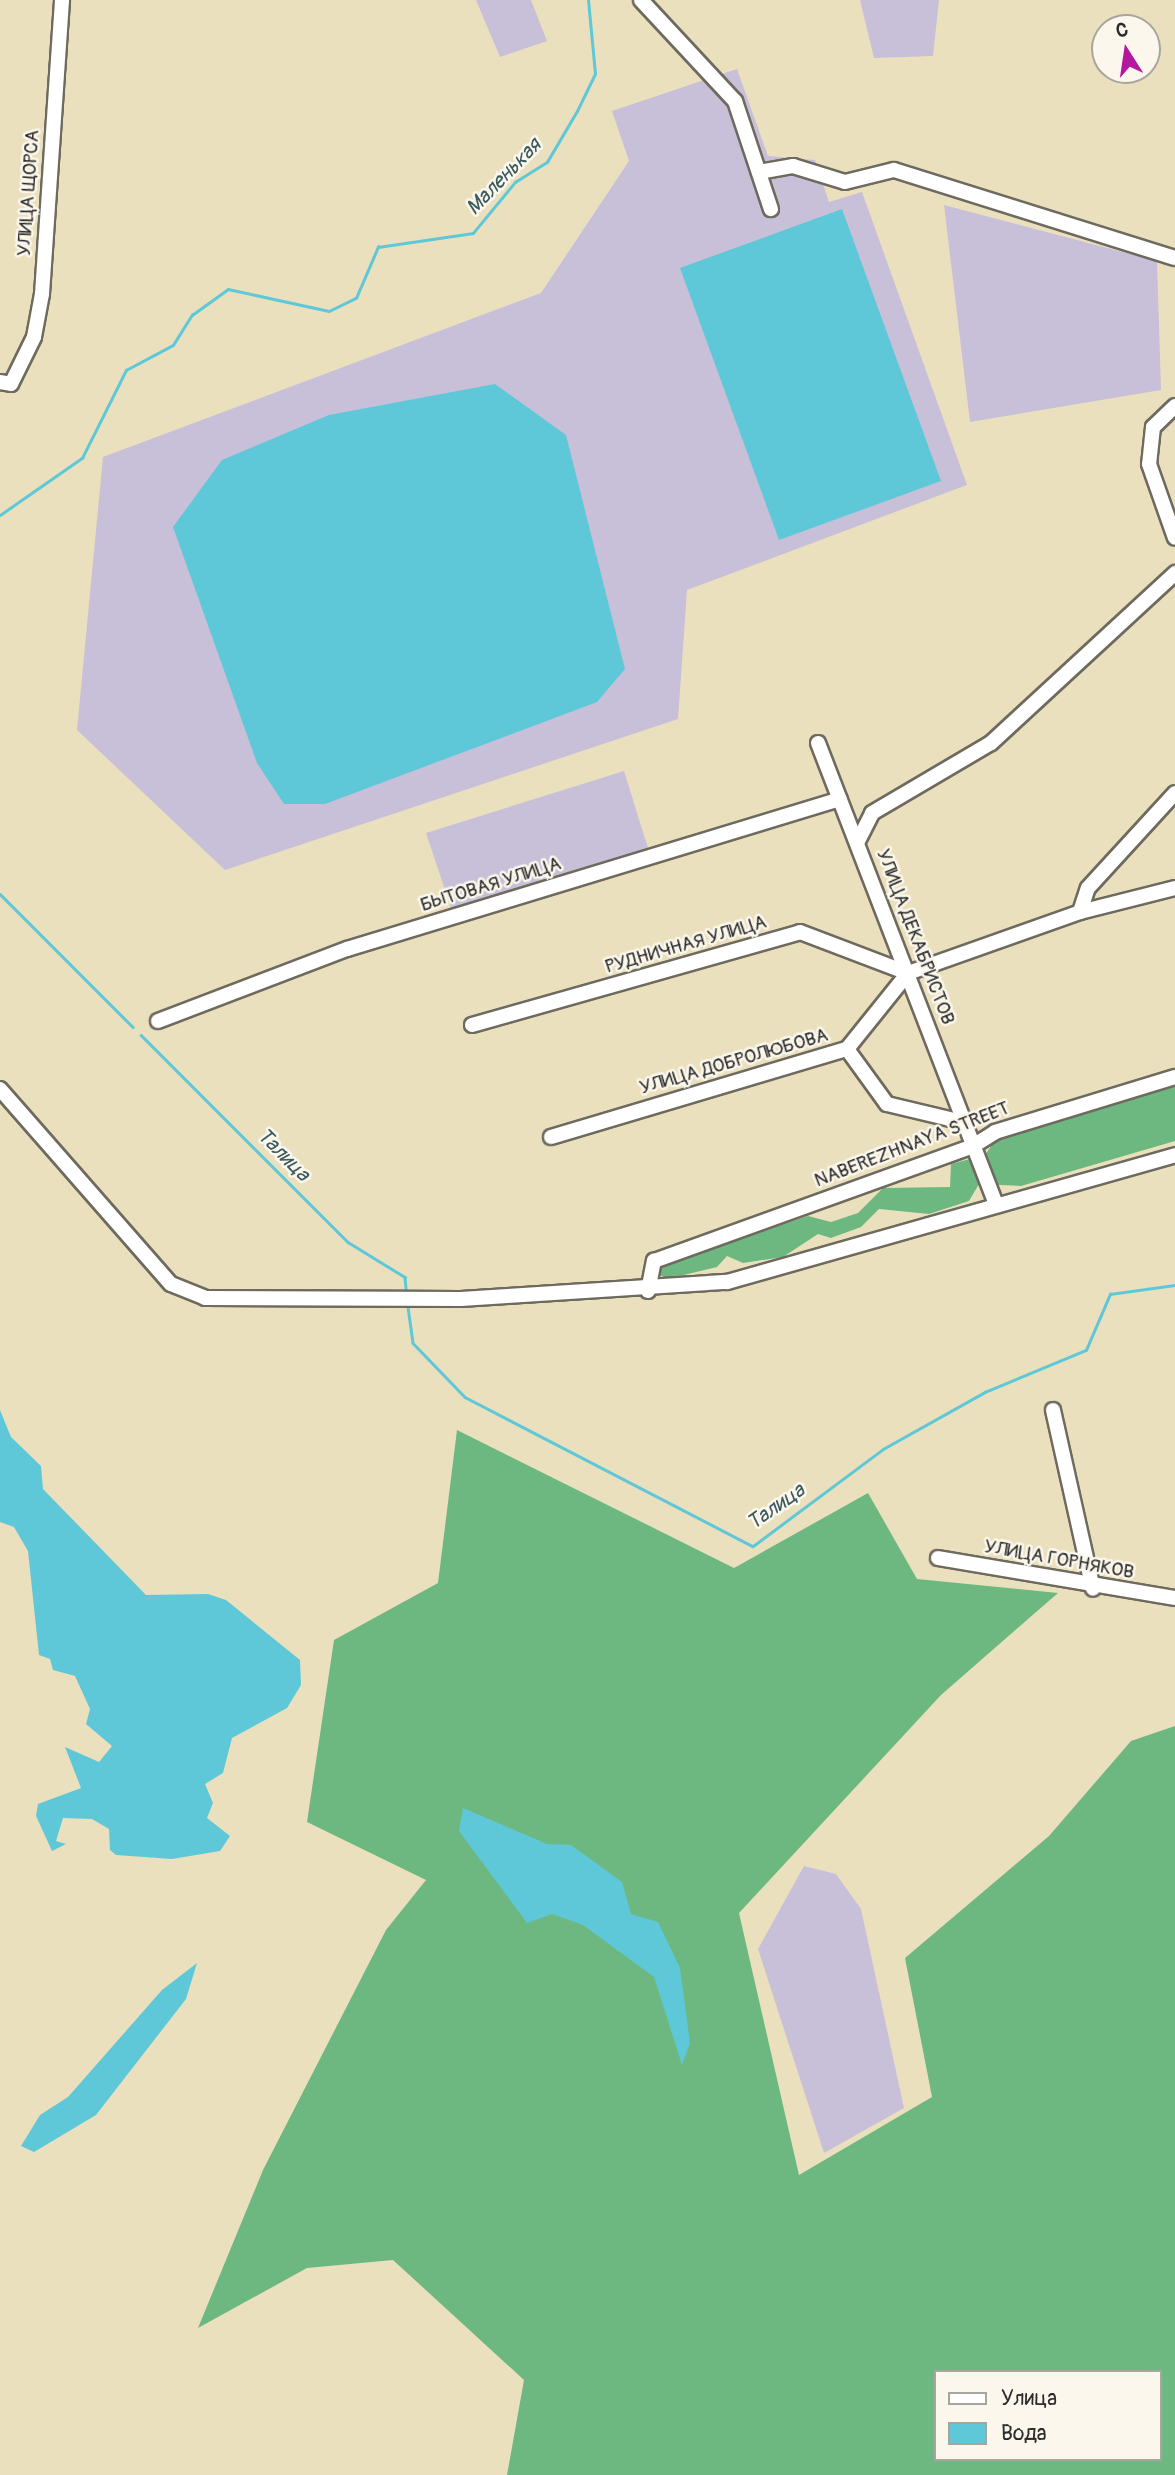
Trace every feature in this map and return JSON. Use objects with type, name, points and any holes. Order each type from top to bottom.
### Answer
[{"type":"street","name":"УЛИЦА ЩОРСА","points":[[6,383],[34,337],[41,294],[62,0]]},
{"type":"street","points":[[641,0],[735,101],[771,209]]},
{"type":"street","points":[[759,172],[793,166],[845,182],[894,170],[1175,258]]},
{"type":"street","points":[[1175,406],[1153,428],[1149,464],[1175,538]]},
{"type":"street","points":[[858,841],[872,813],[991,743],[1175,573]]},
{"type":"street","name":"УЛИЦА ДЕКАБРИСТОВ","points":[[818,743],[967,1123],[996,1205]]},
{"type":"street","points":[[1080,912],[1088,888],[1175,793]]},
{"type":"street","name":"БЫТОВАЯ УЛИЦА","points":[[158,1021],[347,949],[840,799]]},
{"type":"street","points":[[908,973],[1080,912],[1175,888]]},
{"type":"street","name":"РУДНИЧНАЯ УЛИЦА","points":[[472,1026],[800,932],[908,973]]},
{"type":"street","name":"УЛИЦА ДОБРОЛЮБОВА","points":[[551,1136],[847,1049],[908,973]]},
{"type":"street","points":[[847,1049],[887,1104],[967,1123]]},
{"type":"street","name":"NABEREZHNAYA STREET","points":[[648,1291],[654,1261],[974,1146],[995,1132],[1175,1077]]},
{"type":"street","points":[[0,1089],[171,1284],[205,1298],[461,1299],[648,1291],[727,1282],[827,1259],[996,1205],[1175,1155]]},
{"type":"street","points":[[1053,1410],[1093,1588]]},
{"type":"street","name":"УЛИЦА ГОРНЯКОВ","points":[[937,1558],[1093,1588],[1175,1598]]},
{"type":"shaded area","points":[[476,0],[531,0],[547,41],[500,57]]},
{"type":"shaded area","points":[[860,0],[939,0],[933,56],[874,58]]},
{"type":"shaded area","points":[[737,69],[768,156],[815,160],[829,202],[862,192],[967,485],[687,590],[678,719],[225,870],[77,730],[103,457],[541,293],[629,161],[612,111]]},
{"type":"shaded area","points":[[944,205],[1157,261],[1161,390],[970,422]]},
{"type":"shaded area","points":[[624,771],[648,848],[451,908],[426,833]]},
{"type":"shaded area","points":[[804,1866],[836,1874],[861,1909],[904,2108],[824,2153],[758,1949]]},
{"type":"green space","points":[[1175,1083],[1175,1141],[1021,1186],[979,1184],[969,1201],[929,1214],[879,1209],[861,1227],[831,1238],[818,1234],[783,1257],[743,1263],[727,1256],[717,1267],[667,1279],[658,1274],[663,1265],[808,1216],[831,1222],[858,1213],[883,1188],[950,1187],[951,1164],[985,1155],[996,1139]]},
{"type":"green space","points":[[457,1430],[734,1568],[868,1493],[917,1579],[1058,1593],[941,1695],[739,1913],[799,2175],[932,2097],[905,1958],[1049,1836],[1131,1741],[1175,1726],[1175,2475],[507,2475],[524,2380],[393,2260],[307,2268],[198,2328],[263,2170],[386,1930],[426,1880],[307,1822],[334,1640],[438,1583]]},
{"type":"water","points":[[842,209],[941,481],[779,540],[680,268]]},
{"type":"water","points":[[495,384],[566,435],[625,669],[597,702],[325,804],[284,804],[257,763],[173,527],[222,460],[329,415]]},
{"type":"water","points":[[0,1410],[11,1437],[41,1466],[43,1489],[146,1595],[208,1594],[226,1600],[300,1660],[301,1685],[287,1708],[232,1738],[223,1773],[205,1784],[213,1803],[207,1818],[230,1836],[220,1851],[172,1859],[116,1855],[110,1850],[109,1829],[92,1819],[63,1818],[56,1841],[66,1844],[52,1851],[36,1816],[38,1804],[81,1788],[65,1747],[99,1762],[112,1746],[86,1724],[90,1709],[75,1676],[53,1670],[50,1659],[39,1655],[28,1551],[14,1527],[0,1522]]},
{"type":"water","points":[[463,1808],[547,1844],[571,1845],[622,1882],[631,1914],[658,1922],[680,1968],[690,2043],[682,2065],[654,1977],[583,1925],[552,1914],[527,1923],[459,1831]]},
{"type":"water","points":[[197,1963],[186,1999],[96,2115],[34,2152],[21,2146],[40,2115],[68,2097],[162,1990]]},
{"type":"waterway","name":"Маленькая","points":[[0,515],[82,458],[126,370],[173,345],[192,315],[228,289],[329,311],[356,298],[378,247],[473,233],[515,182],[547,162],[577,111],[595,74],[588,0]]},
{"type":"waterway","name":"Талица","points":[[0,894],[133,1027]]},
{"type":"waterway","name":"Талица","points":[[141,1035],[348,1242],[405,1277],[406,1289]]},
{"type":"waterway","name":"Талица","points":[[408,1307],[413,1343],[465,1397],[753,1546],[883,1449],[985,1392],[1086,1350],[1110,1294],[1175,1285]]}]
